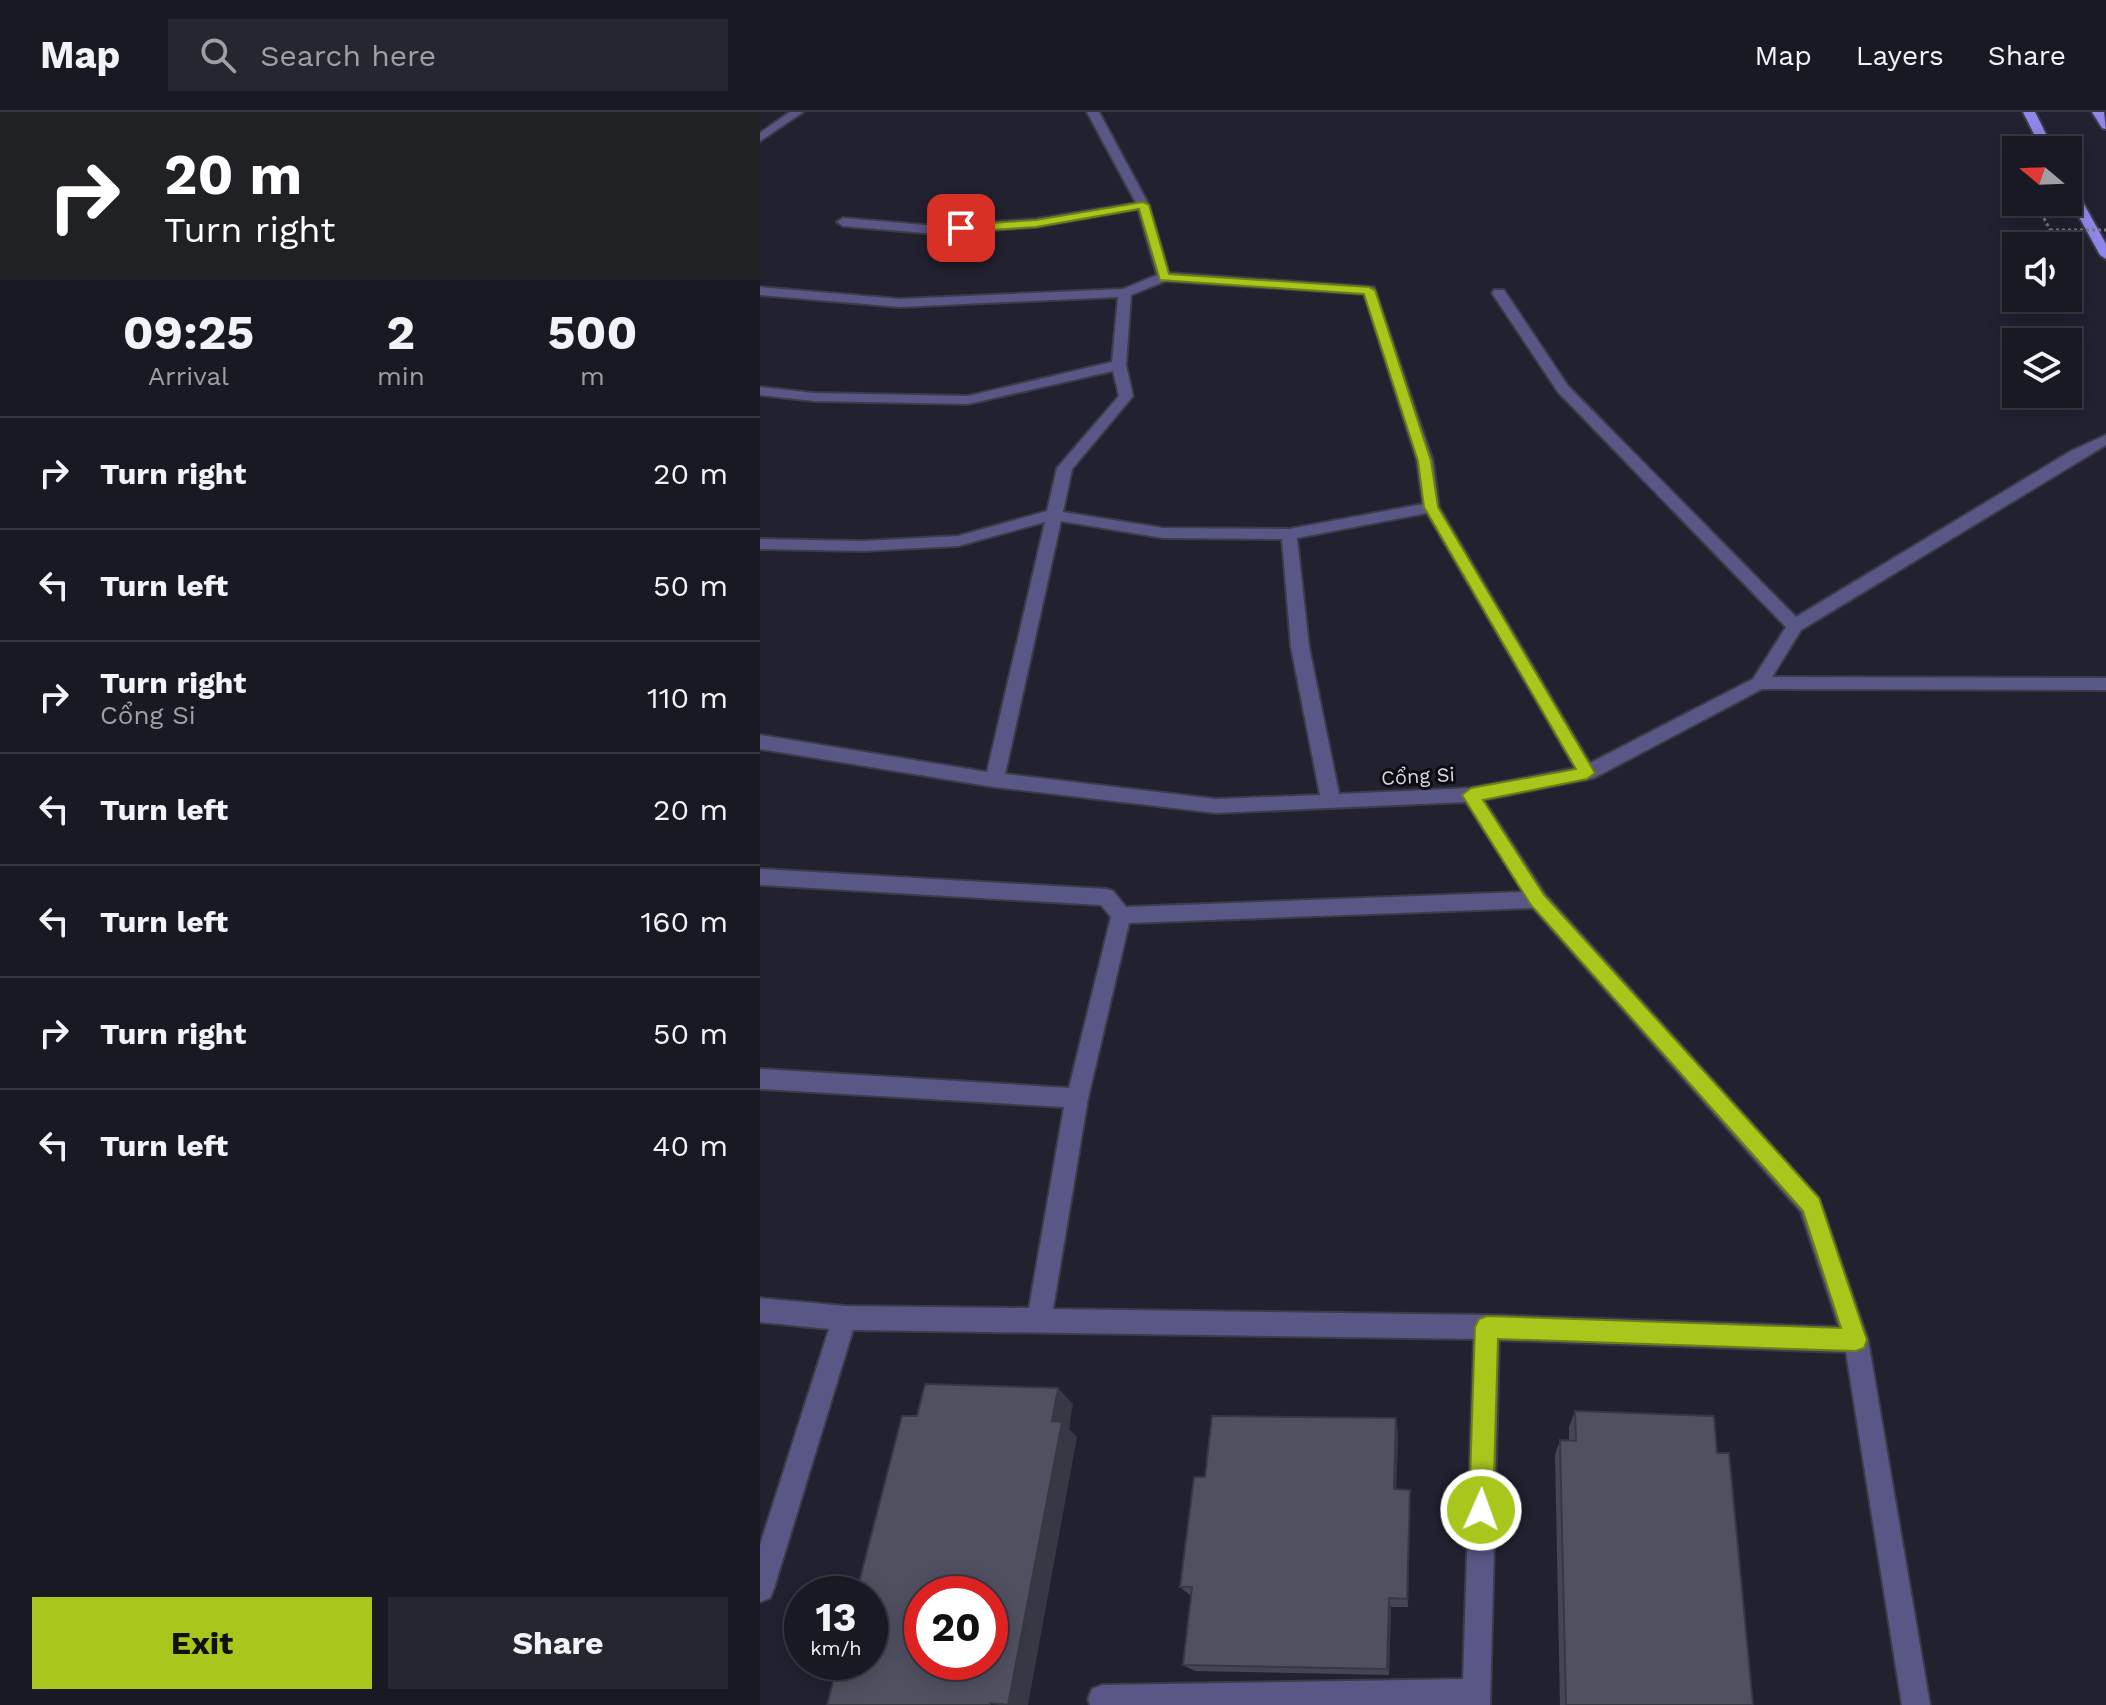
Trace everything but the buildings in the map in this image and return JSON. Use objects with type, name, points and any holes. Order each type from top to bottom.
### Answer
[{"type":"main road","points":[[2029,112],[2041,136]]},
{"type":"main road","points":[[2098,112],[2106,126]]},
{"type":"main road","points":[[2082,211],[2106,255]]},
{"type":"street","points":[[760,138],[797,112]]},
{"type":"street","points":[[1093,112],[1143,205],[1164,277]]},
{"type":"street","points":[[843,222],[936,230],[1036,223],[1143,205]]},
{"type":"street","points":[[760,291],[900,303],[1125,293],[1164,277],[1369,290],[1425,461],[1431,507],[1587,773]]},
{"type":"street","points":[[994,780],[1065,468],[1126,396],[1119,365],[1125,293]]},
{"type":"street","points":[[1499,293],[1563,389],[1795,626]]},
{"type":"street","points":[[760,391],[814,397],[968,400],[1119,365]]},
{"type":"street","points":[[1759,683],[1795,626],[2076,454],[2106,439]]},
{"type":"street","points":[[760,544],[863,546],[958,541],[1053,515],[1163,533],[1289,534],[1431,507]]},
{"type":"street","points":[[1289,534],[1300,647],[1331,802]]},
{"type":"street","name":"Cổng Si","points":[[760,742],[994,780],[1216,806],[1331,802],[1471,795],[1587,773],[1759,683],[2106,684]]},
{"type":"street","points":[[1471,795],[1538,900],[1811,1206],[1856,1340],[1916,1705]]},
{"type":"street","points":[[760,877],[1106,897],[1121,915]]},
{"type":"street","points":[[1121,915],[1538,900]]},
{"type":"street","points":[[1039,1319],[1077,1098],[1121,915]]},
{"type":"street","points":[[760,1079],[1077,1098]]},
{"type":"street","points":[[760,1310],[845,1318],[1487,1327],[1856,1340]]},
{"type":"street","points":[[760,1588],[845,1318]]},
{"type":"street","points":[[1102,1699],[1476,1699],[1487,1327]]},
{"type":"path","points":[[2043,216],[2050,230],[2106,230]]},
{"type":"route","points":[[961,228],[1036,223],[1143,205],[1164,277],[1369,290],[1425,461],[1431,507],[1587,773],[1471,795],[1538,900],[1811,1206],[1856,1340],[1487,1327],[1481,1510]]}]
